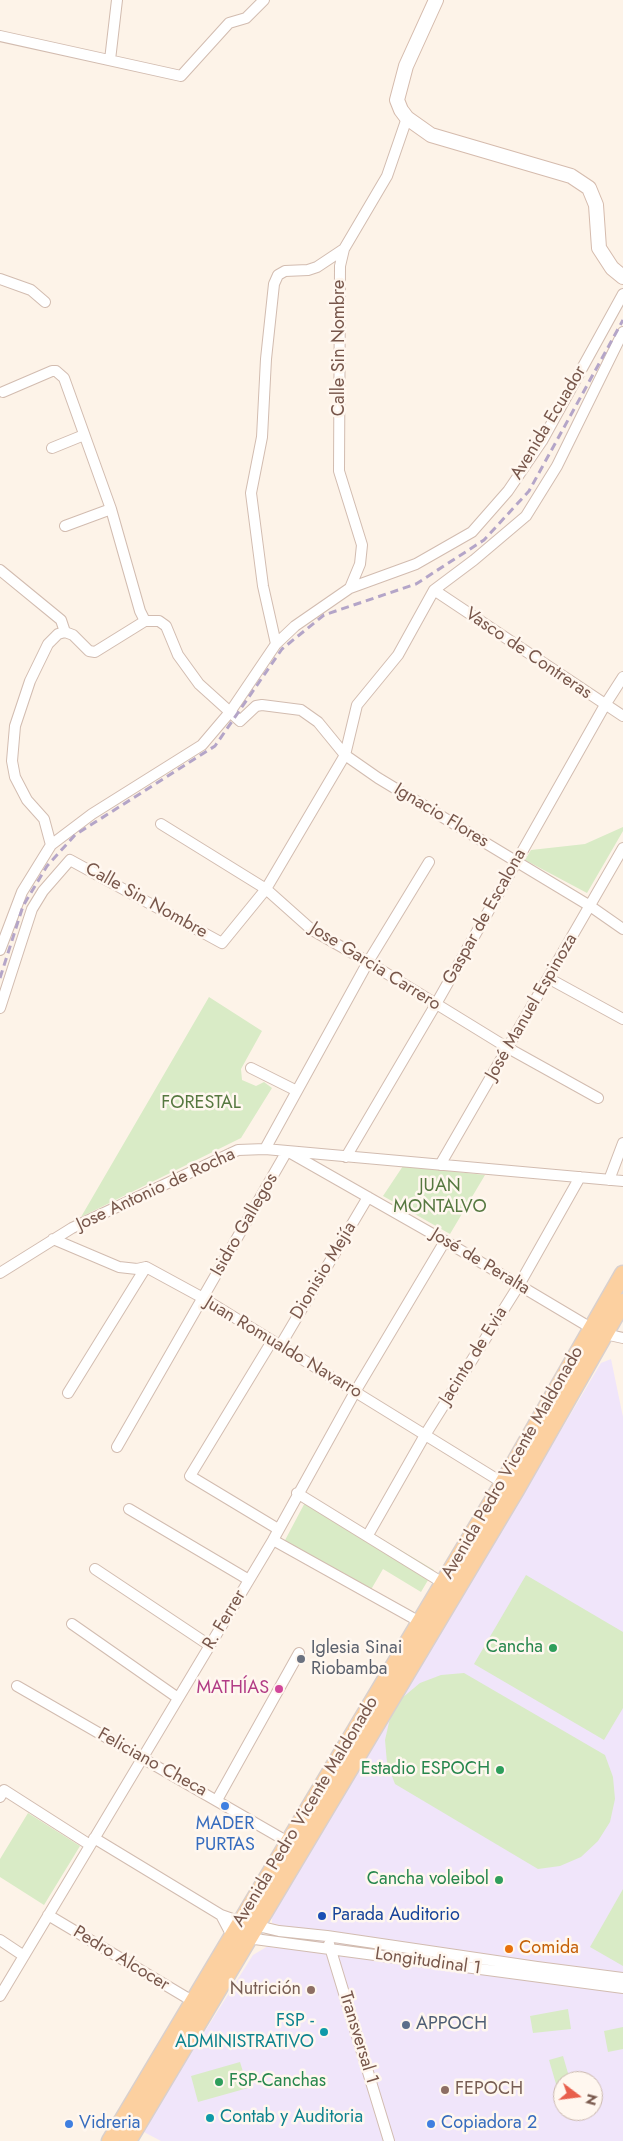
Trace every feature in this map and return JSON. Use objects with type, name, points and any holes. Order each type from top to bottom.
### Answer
[{"type":"main road","name":"Avenida Pedro Vicente Maldonado","points":[[128,2141],[245,1931],[516,1490],[598,1331],[623,1274]]},
{"type":"main road","name":"Avenida Pedro Vicente Maldonado","points":[[110,2141],[194,2002],[245,1931],[288,1842],[503,1483],[598,1331],[623,1302]]},
{"type":"street","points":[[110,60],[116,0]]},
{"type":"street","points":[[0,36],[181,76],[229,24],[246,18],[264,0]]},
{"type":"street","points":[[436,0],[406,66],[397,100],[407,118],[431,135],[571,176],[589,188],[596,205],[599,248],[612,268],[623,277]]},
{"type":"street","name":"Calle Sin Nombre","points":[[350,588],[360,564],[362,545],[350,512],[339,472],[340,266],[344,249],[387,176],[407,118]]},
{"type":"street","points":[[276,644],[263,586],[251,493],[262,437],[266,359],[274,284],[278,275],[285,271],[308,270],[318,267],[344,249]]},
{"type":"street","points":[[0,279],[31,290],[45,302]]},
{"type":"street","name":"Avenida Ecuador","points":[[51,845],[92,814],[202,745],[230,712],[276,644],[295,626],[350,588],[416,564],[472,532],[508,491],[542,441],[623,294]]},
{"type":"street","points":[[266,889],[345,755],[357,705],[398,655],[434,590],[474,560],[526,516],[557,466],[623,332]]},
{"type":"street","points":[[3,392],[56,371],[64,378],[77,409],[84,435],[111,509],[144,620]]},
{"type":"street","points":[[52,448],[84,435]]},
{"type":"street","points":[[65,526],[111,509]]},
{"type":"street","points":[[0,570],[61,620],[65,632]]},
{"type":"street","name":"Vasco de Contreras","points":[[434,590],[623,716]]},
{"type":"street","points":[[0,950],[22,892],[51,845],[44,819],[27,800],[15,777],[12,762],[15,726],[30,681],[48,644],[55,636],[65,632],[73,635],[90,651],[95,652],[144,620],[159,621],[166,626],[178,655],[198,684],[230,712]]},
{"type":"street","name":"Gaspar de Escalona","points":[[346,1156],[436,1004],[605,705],[623,677]]},
{"type":"street","name":"Ignacio Flores","points":[[230,712],[240,721],[256,706],[262,705],[301,710],[318,722],[345,755],[378,778],[590,906],[623,929]]},
{"type":"street","name":"Jose Garcia Carrero","points":[[161,824],[266,889],[312,930],[508,1048],[598,1098]]},
{"type":"street","name":"José Manuel Espinoza","points":[[440,1165],[623,848]]},
{"type":"street","name":"Calle Sin Nombre","points":[[0,1008],[32,909],[43,891],[70,860],[222,943],[266,889]]},
{"type":"street","points":[[265,1149],[368,962],[429,862]]},
{"type":"street","points":[[548,978],[623,1020]]},
{"type":"street","points":[[251,1068],[297,1091]]},
{"type":"street","points":[[608,1180],[623,1142]]},
{"type":"street","name":"Jose Antonio de Rocha","points":[[0,1273],[72,1228],[238,1150],[265,1149],[623,1181]]},
{"type":"street","name":"José de Peralta","points":[[287,1151],[368,1196],[598,1331],[623,1338]]},
{"type":"street","name":"Isidro Gallegos","points":[[117,1447],[287,1151]]},
{"type":"street","name":"Jacinto de Evia","points":[[368,1535],[425,1435],[519,1285],[580,1177]]},
{"type":"street","name":"Dionisio Mejía","points":[[278,1529],[190,1476],[368,1196]]},
{"type":"street","name":"Juan Romualdo Navarro","points":[[53,1239],[119,1267],[137,1269],[146,1267],[203,1298],[503,1483]]},
{"type":"street","name":"R. Ferrer","points":[[0,1996],[273,1540],[355,1392],[445,1241]]},
{"type":"street","points":[[68,1393],[146,1267]]},
{"type":"street","points":[[298,1493],[443,1583]]},
{"type":"street","points":[[129,1509],[249,1580]]},
{"type":"street","points":[[273,1540],[420,1622]]},
{"type":"street","points":[[95,1569],[209,1645]]},
{"type":"street","points":[[72,1624],[178,1698]]},
{"type":"street","points":[[217,1800],[299,1653]]},
{"type":"street","name":"Feliciano Checa","points":[[16,1686],[288,1842]]},
{"type":"street","points":[[0,1797],[4,1790],[221,1915],[245,1931]]},
{"type":"street","name":"Pedro Alcocer","points":[[48,1915],[194,2002]]},
{"type":"street","points":[[221,1915],[245,1931]]},
{"type":"street","name":"Longitudinal 1","points":[[245,1931],[327,1936],[623,1978]]},
{"type":"street","name":"Longitudinal 1","points":[[245,1931],[330,1948],[623,1988]]},
{"type":"street","name":"Transversal 1","points":[[327,1936],[389,2141]]},
{"type":"street","points":[[0,1940],[24,1956]]},
{"type":"shaded area","points":[[611,1359],[623,1417],[623,2141],[161,2141],[142,2131],[253,1955],[268,1946],[274,1948],[280,1925],[272,1923],[272,1914],[601,1363]]},
{"type":"green space","points":[[623,827],[623,831],[587,893],[525,860],[531,850],[585,844]]},
{"type":"green space","name":"FORESTAL","points":[[209,997],[262,1031],[241,1069],[242,1080],[256,1086],[264,1082],[272,1088],[241,1138],[81,1217]]},
{"type":"green space","name":"JUAN MONTALVO","points":[[403,1166],[485,1175],[450,1234],[383,1196]]},
{"type":"green space","points":[[309,1495],[434,1570],[421,1592],[383,1569],[369,1593],[283,1544]]},
{"type":"green space","name":"Cancha","points":[[526,1575],[623,1632],[623,1708],[604,1740],[474,1664]]},
{"type":"green space","name":"Estadio ESPOCH","points":[[464,1673],[605,1755],[613,1777],[615,1799],[610,1822],[598,1841],[581,1857],[560,1866],[538,1869],[395,1784],[387,1763],[385,1740],[390,1718],[402,1698],[420,1683],[441,1675]]},
{"type":"green space","points":[[28,1813],[80,1846],[44,1905],[0,1877],[0,1859]]},
{"type":"green space","points":[[623,1889],[623,1966],[590,1947]]},
{"type":"green space","points":[[568,2009],[571,2029],[533,2033],[530,2016]]},
{"type":"green space","points":[[623,2027],[623,2049],[608,2052],[604,2031]]},
{"type":"green space","points":[[563,2056],[567,2071],[553,2071],[553,2074],[549,2060]]},
{"type":"green space","name":"FSP-Canchas","points":[[240,2062],[248,2088],[198,2102],[191,2076]]},
{"type":"railway","points":[[0,978],[23,906],[47,866],[75,835],[215,746],[282,649],[324,615],[416,584],[484,540],[529,491],[623,320]]},
{"type":"place","name":"Cancha","points":[[553,1648]]},
{"type":"place","name":"Iglesia Sinai Riobamba","points":[[301,1659]]},
{"type":"place","name":"MATHÍAS","points":[[279,1689]]},
{"type":"place","name":"Estadio ESPOCH","points":[[500,1770]]},
{"type":"place","name":"MADER PURTAS","points":[[225,1806]]},
{"type":"place","name":"Cancha voleibol","points":[[499,1880]]},
{"type":"place","name":"Parada Auditorio","points":[[322,1916]]},
{"type":"place","name":"Comida","points":[[509,1949]]},
{"type":"place","name":"Nutrición","points":[[311,1990]]},
{"type":"place","name":"APPOCH","points":[[406,2025]]},
{"type":"place","name":"FSP - ADMINISTRATIVO","points":[[324,2032]]},
{"type":"place","name":"FSP-Canchas","points":[[219,2082]]},
{"type":"place","name":"FEPOCH","points":[[445,2090]]},
{"type":"place","name":"Contab y Auditoria","points":[[210,2118]]},
{"type":"place","name":"Vidreria","points":[[69,2124]]},
{"type":"place","name":"Copiadora 2","points":[[431,2124]]}]
